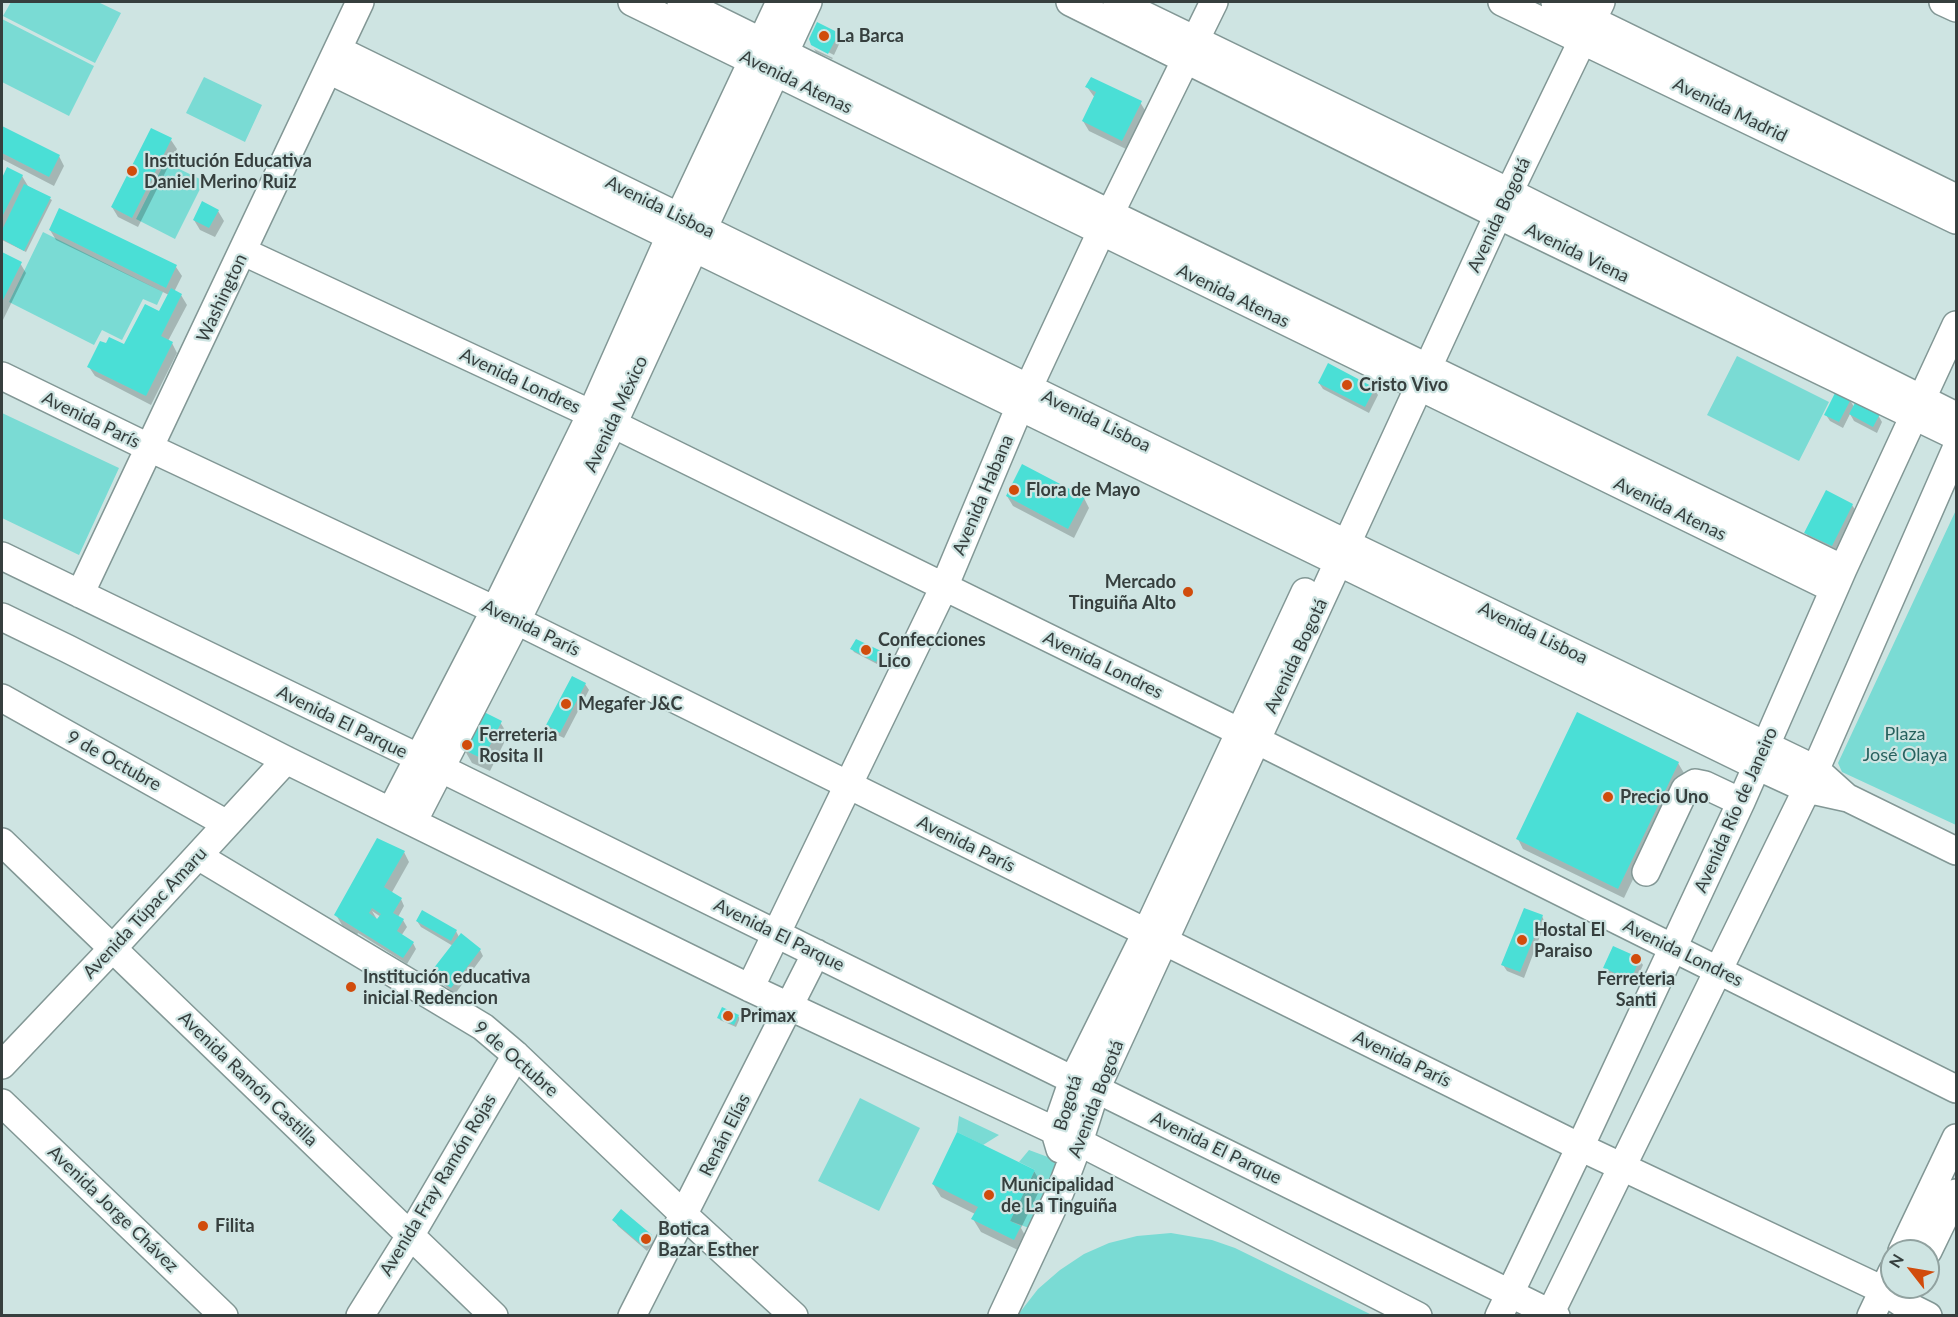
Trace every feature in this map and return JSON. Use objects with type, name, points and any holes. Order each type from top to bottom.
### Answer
[{"type":"street","name":"Washington","points":[[80,594],[244,252],[360,2]]},
{"type":"street","name":"Avenida Atenas","points":[[632,2],[780,62],[1839,579]]},
{"type":"street","name":"Avenida Atenas","points":[[681,2],[756,51]]},
{"type":"street","name":"Avenida México","points":[[402,816],[506,615],[602,419],[686,232],[756,51],[780,2]]},
{"type":"street","name":"Avenida México","points":[[686,232],[780,62],[808,2]]},
{"type":"street","name":"Avenida Viena","points":[[1070,2],[1192,50],[1918,407],[1956,435]]},
{"type":"street","name":"Avenida Viena","points":[[1117,2],[1192,50]]},
{"type":"street","name":"Avenida Habana","points":[[750,988],[944,587],[1024,397],[1214,2]]},
{"type":"street","name":"Avenida Madrid","points":[[1502,2],[1580,15],[1956,198]]},
{"type":"street","points":[[1943,2],[1956,8]]},
{"type":"street","name":"Avenida Madrid","points":[[1580,15],[1956,220]]},
{"type":"street","name":"Avenida Bogotá","points":[[1083,1079],[1155,937],[1249,737],[1580,15]]},
{"type":"street","name":"Avenida Lisboa","points":[[334,60],[1956,851]]},
{"type":"street","name":"Avenida Londres","points":[[244,252],[602,419],[1249,737],[1956,1089]]},
{"type":"street","name":"Avenida Río de Janeiro","points":[[1504,1304],[1741,802],[1839,579],[1956,325]]},
{"type":"street","name":"Avenida París","points":[[2,376],[506,615],[1580,1147],[1880,1285]]},
{"type":"street","name":"Avenida Viena","points":[[1918,407],[1956,416]]},
{"type":"street","points":[[1552,1314],[1621,1166],[1811,779],[1956,449]]},
{"type":"street","name":"Avenida El Parque","points":[[2,556],[816,953],[1083,1079],[1504,1304],[1552,1314]]},
{"type":"street","points":[[2,617],[286,760],[750,988],[1067,1137],[1418,1316]]},
{"type":"street","name":"9 de Octubre","points":[[2,698],[227,824]]},
{"type":"street","name":"Avenida Túpac Amaru","points":[[2,1065],[286,760]]},
{"type":"street","points":[[1646,872],[1685,789],[1695,783],[1705,785],[1741,802]]},
{"type":"street","name":"Avenida Ramón Castilla","points":[[2,842],[494,1316]]},
{"type":"street","name":"9 de Octubre","points":[[198,856],[483,1027],[516,1055],[794,1316]]},
{"type":"street","name":"Renán Elías","points":[[632,1316],[816,953]]},
{"type":"street","name":"Avenida Fray Ramón Rojas","points":[[360,1316],[410,1236],[516,1055]]},
{"type":"street","name":"Bogotá","points":[[1068,1173],[1067,1137],[1083,1079]]},
{"type":"street","name":"Avenida Jorge Chávez","points":[[2,1103],[224,1316]]},
{"type":"street","points":[[1908,1239],[1956,1138]]},
{"type":"street","name":"Avenida Bogotá","points":[[1002,1316],[1068,1173]]},
{"type":"street","points":[[1934,1239],[1956,1193]]},
{"type":"street","points":[[1872,1316],[1890,1299]]},
{"type":"street","name":"Avenida París","points":[[1905,1299],[1928,1316]]},
{"type":"green space","points":[[11,2],[98,2],[121,13],[95,63],[3,16]]},
{"type":"green space","points":[[2,19],[94,66],[69,116],[2,82]]},
{"type":"green space","points":[[204,77],[262,105],[245,142],[186,113]]},
{"type":"green space","points":[[165,162],[204,181],[175,239],[136,219]]},
{"type":"green space","points":[[43,232],[163,292],[157,305],[143,299],[122,340],[102,330],[94,345],[9,302]]},
{"type":"green space","points":[[1737,356],[1829,402],[1799,461],[1707,415]]},
{"type":"green space","points":[[2,413],[119,468],[79,555],[2,518]]},
{"type":"green space","name":"Plaza José Olaya","points":[[1956,510],[1956,825],[1842,772],[1838,763]]},
{"type":"green space","points":[[860,1098],[920,1128],[879,1211],[818,1181]]},
{"type":"green space","points":[[959,1116],[999,1135],[983,1145],[957,1132]]},
{"type":"green space","points":[[1029,1150],[1064,1163],[1029,1228],[1010,1221],[1035,1170],[1019,1162]]},
{"type":"green space","points":[[1171,1233],[1212,1240],[1235,1248],[1372,1315],[1017,1316],[1038,1289],[1084,1254],[1109,1243],[1137,1236]]},
{"type":"building","name":"La Barca","points":[[817,22],[839,33],[828,54],[811,45],[809,39]]},
{"type":"building","points":[[1091,77],[1142,101],[1122,141],[1082,121],[1096,92],[1085,87]]},
{"type":"building","points":[[2,126],[60,155],[49,177],[2,153]]},
{"type":"building","points":[[151,128],[172,138],[132,218],[111,207]]},
{"type":"building","points":[[7,167],[23,175],[2,217],[2,178]]},
{"type":"building","points":[[24,184],[51,197],[24,251],[2,239],[2,230]]},
{"type":"building","points":[[202,201],[219,210],[209,228],[193,220]]},
{"type":"building","points":[[59,208],[177,265],[166,288],[49,230]]},
{"type":"building","points":[[2,252],[22,262],[2,302]]},
{"type":"building","points":[[171,288],[182,294],[161,336],[173,342],[146,396],[87,367],[100,341],[106,343],[109,337],[124,344],[145,304],[159,311]]},
{"type":"building","name":"Cristo Vivo","points":[[1328,363],[1375,388],[1365,407],[1318,383]]},
{"type":"building","points":[[1836,391],[1851,399],[1839,422],[1824,415]]},
{"type":"building","points":[[1856,401],[1880,414],[1873,427],[1849,414]]},
{"type":"building","points":[[1022,464],[1085,497],[1068,529],[1006,496]]},
{"type":"building","points":[[1826,490],[1853,504],[1832,546],[1804,533]]},
{"type":"building","name":"Confecciones Lico","points":[[856,639],[881,651],[876,662],[850,649]]},
{"type":"building","name":"Megafer J&C","points":[[572,676],[586,683],[560,733],[546,725]]},
{"type":"building","points":[[478,709],[502,721],[483,759],[462,749]]},
{"type":"building","points":[[1577,712],[1679,762],[1618,889],[1516,839]]},
{"type":"building","points":[[377,838],[405,851],[384,887],[402,898],[393,913],[404,919],[397,931],[414,942],[403,958],[334,915]],"holes":[[[372,908],[381,914],[377,919],[369,913]]]},
{"type":"building","name":"Hostal El Paraiso","points":[[1524,908],[1543,915],[1520,972],[1501,965]]},
{"type":"building","points":[[422,910],[457,930],[451,941],[416,921]]},
{"type":"building","points":[[461,933],[481,949],[451,988],[430,973]]},
{"type":"building","points":[[1613,946],[1640,958],[1631,980],[1603,968]]},
{"type":"building","name":"Primax","points":[[722,1007],[739,1015],[734,1025],[717,1018]]},
{"type":"building","name":"Municipalidad de La Tinguiña","points":[[957,1132],[1035,1170],[1010,1221],[1021,1226],[1014,1240],[971,1219],[978,1207],[932,1184]]},
{"type":"building","points":[[621,1209],[652,1235],[643,1246],[612,1220]]},
{"type":"place","name":"La Barca","points":[[824,36]]},
{"type":"place","name":"Institución Educativa Daniel Merino Ruiz","points":[[132,171]]},
{"type":"place","name":"Cristo Vivo","points":[[1347,385]]},
{"type":"place","name":"Flora de Mayo","points":[[1014,490]]},
{"type":"place","name":"Mercado Tinguiña Alto","points":[[1188,592]]},
{"type":"place","name":"Confecciones Lico","points":[[866,650]]},
{"type":"place","name":"Megafer J&C","points":[[566,704]]},
{"type":"place","name":"Ferreteria Rosita II","points":[[467,745]]},
{"type":"place","name":"Precio Uno","points":[[1608,797]]},
{"type":"place","name":"Hostal El Paraiso","points":[[1522,940]]},
{"type":"place","name":"Ferreteria Santi","points":[[1636,959]]},
{"type":"place","name":"Institución educativa inicial Redencion","points":[[351,987]]},
{"type":"place","name":"Primax","points":[[728,1016]]},
{"type":"place","name":"Municipalidad de La Tinguiña","points":[[989,1195]]},
{"type":"place","name":"Filita","points":[[203,1226]]},
{"type":"place","name":"Botica Bazar Esther","points":[[646,1239]]}]
